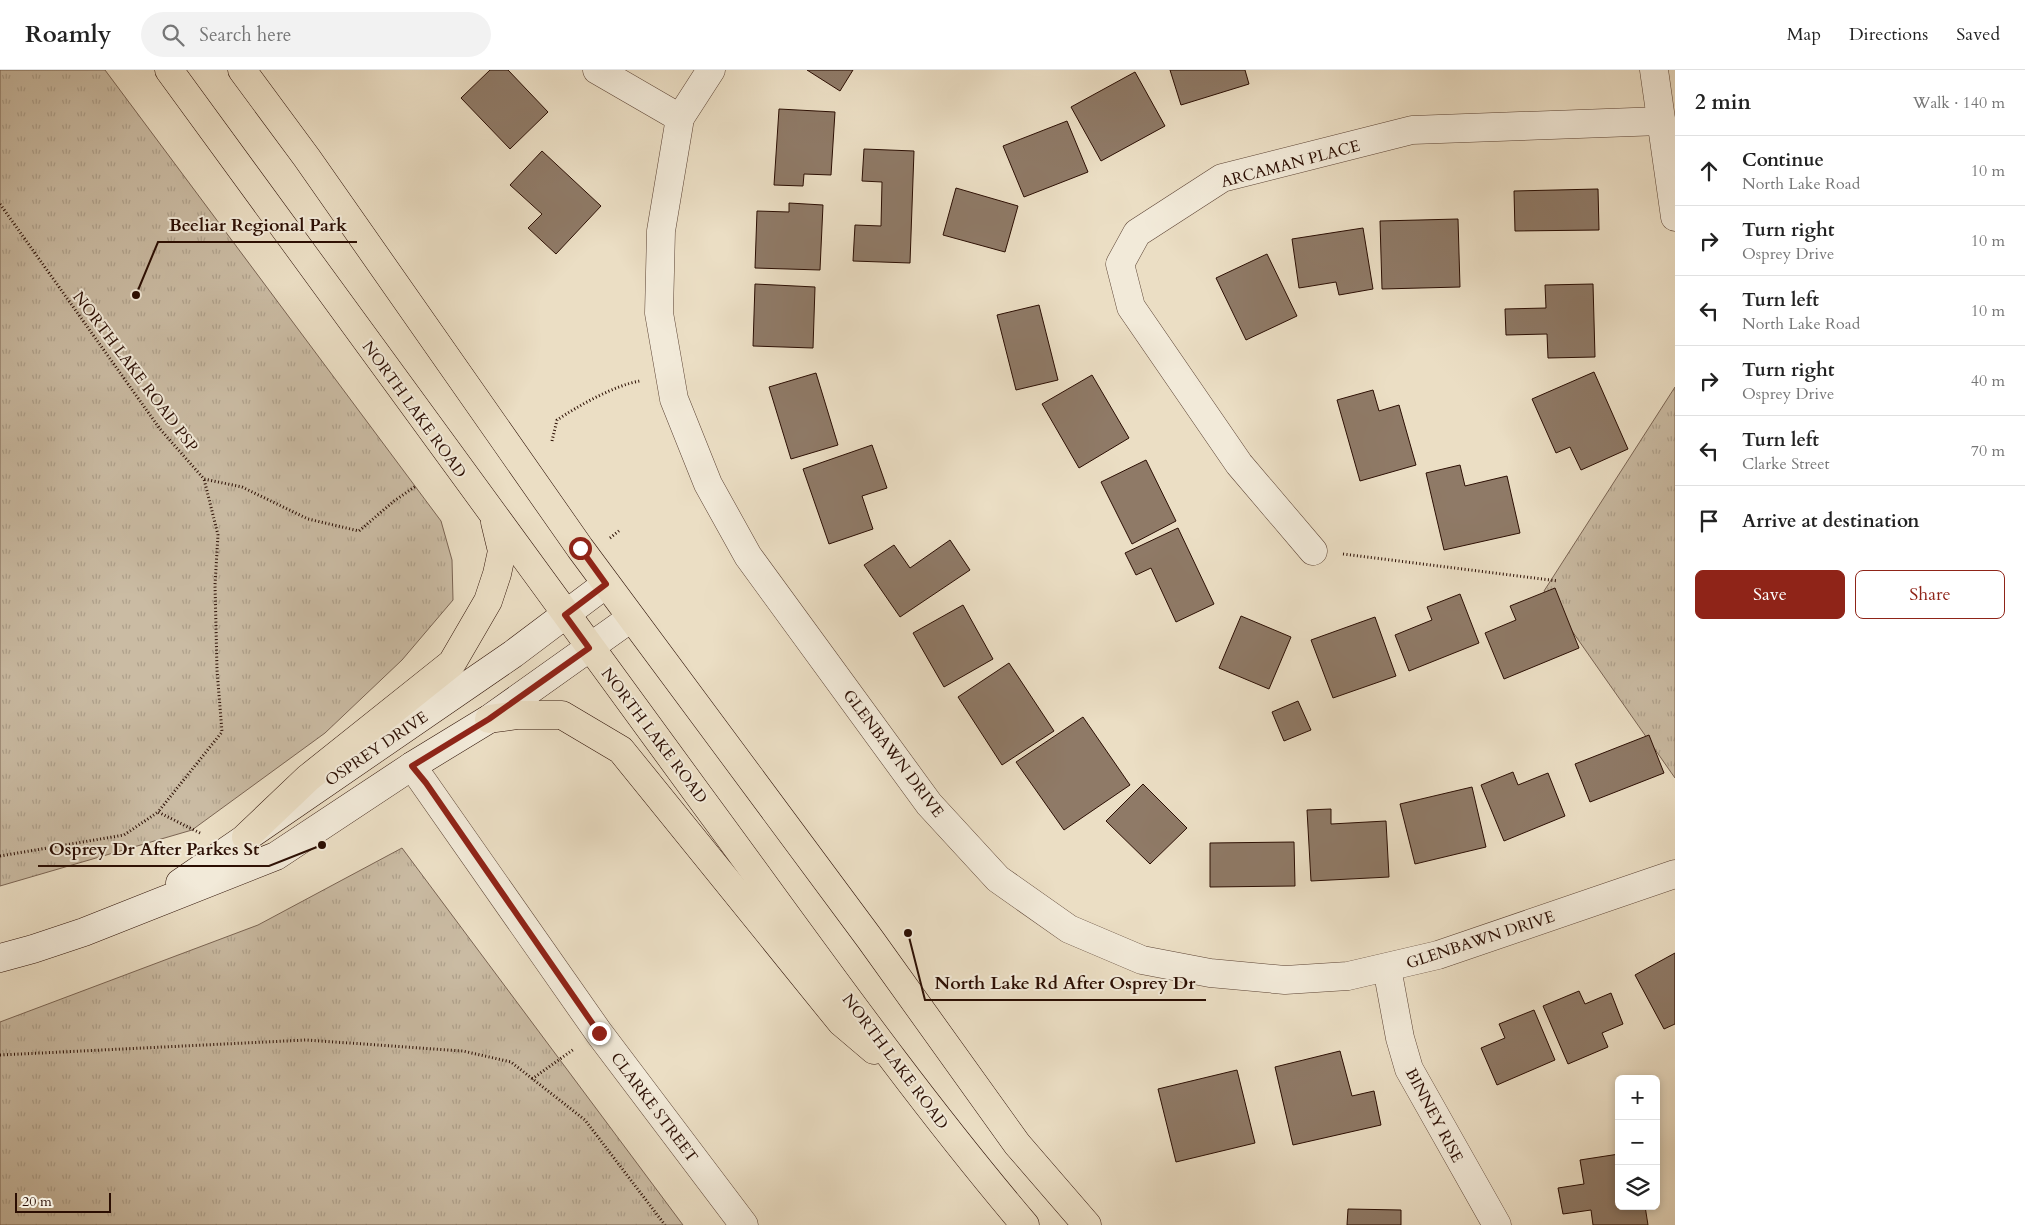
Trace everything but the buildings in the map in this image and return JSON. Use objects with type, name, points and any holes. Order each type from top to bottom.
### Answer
[{"type":"main road","name":"NORTH LAKE ROAD","points":[[169,70],[589,648],[906,1077],[1025,1225]]},
{"type":"main road","points":[[242,70],[307,158],[606,584],[870,939],[1017,1144],[1087,1225]]},
{"type":"main road","points":[[246,836],[308,778],[452,664],[488,601],[497,574],[502,551],[494,518]]},
{"type":"main road","points":[[489,719],[518,715],[562,715],[621,750],[841,1022],[906,1077]]},
{"type":"street","points":[[597,70],[680,118]]},
{"type":"street","name":"GLENBAWN DRIVE","points":[[711,70],[680,118],[661,231],[659,313],[674,399],[708,484],[748,556],[929,804],[998,879],[1069,929],[1142,960],[1210,973],[1285,980],[1348,976],[1438,955],[1675,874]]},
{"type":"street","points":[[1654,70],[1675,217]]},
{"type":"street","name":"ARCAMAN PLACE","points":[[1313,551],[1238,464],[1131,307],[1120,264],[1137,233],[1222,178],[1412,130],[1661,121]]},
{"type":"street","name":"OSPREY DRIVE","points":[[143,910],[246,836],[514,654],[606,584]]},
{"type":"street","name":"OSPREY DRIVE","points":[[0,958],[42,946],[143,910],[276,856],[412,766],[489,719],[631,618]]},
{"type":"street","name":"CLARKE STREET","points":[[412,766],[426,783],[599,1033],[744,1225]]},
{"type":"street","name":"BINNEY RISE","points":[[1387,968],[1400,1038],[1409,1069],[1497,1225]]},
{"type":"path","name":"NORTH LAKE ROAD PSP","points":[[0,204],[160,429],[204,479]]},
{"type":"path","points":[[552,441],[557,420],[571,411],[629,383],[670,376]]},
{"type":"path","points":[[0,856],[124,835],[158,812],[222,732],[217,670],[215,585],[218,535],[204,479],[242,487],[308,519],[358,532],[394,501],[416,486]]},
{"type":"path","points":[[612,537],[620,530]]},
{"type":"path","points":[[1313,551],[1375,556],[1558,581]]},
{"type":"path","points":[[158,812],[203,834]]},
{"type":"path","points":[[532,1079],[559,1058],[599,1033]]},
{"type":"path","points":[[0,1055],[306,1040],[463,1051],[511,1062],[585,1120],[665,1225]]},
{"type":"green space","points":[[0,70],[105,70],[441,521],[452,560],[453,600],[402,660],[325,733],[192,830],[0,886]]},
{"type":"green space","points":[[1675,387],[1675,778],[1544,591]]},
{"type":"green space","points":[[402,848],[683,1225],[0,1225],[0,1022],[258,925]]},
{"type":"place","name":"Beeliar Regional Park","points":[[136,295]]},
{"type":"place","name":"Osprey Dr After Parkes St","points":[[322,845]]},
{"type":"place","name":"North Lake Rd After Osprey Dr","points":[[908,933]]},
{"type":"route","points":[[580,548],[606,584],[565,615],[589,648],[489,719],[412,766],[426,783],[599,1033]]}]
